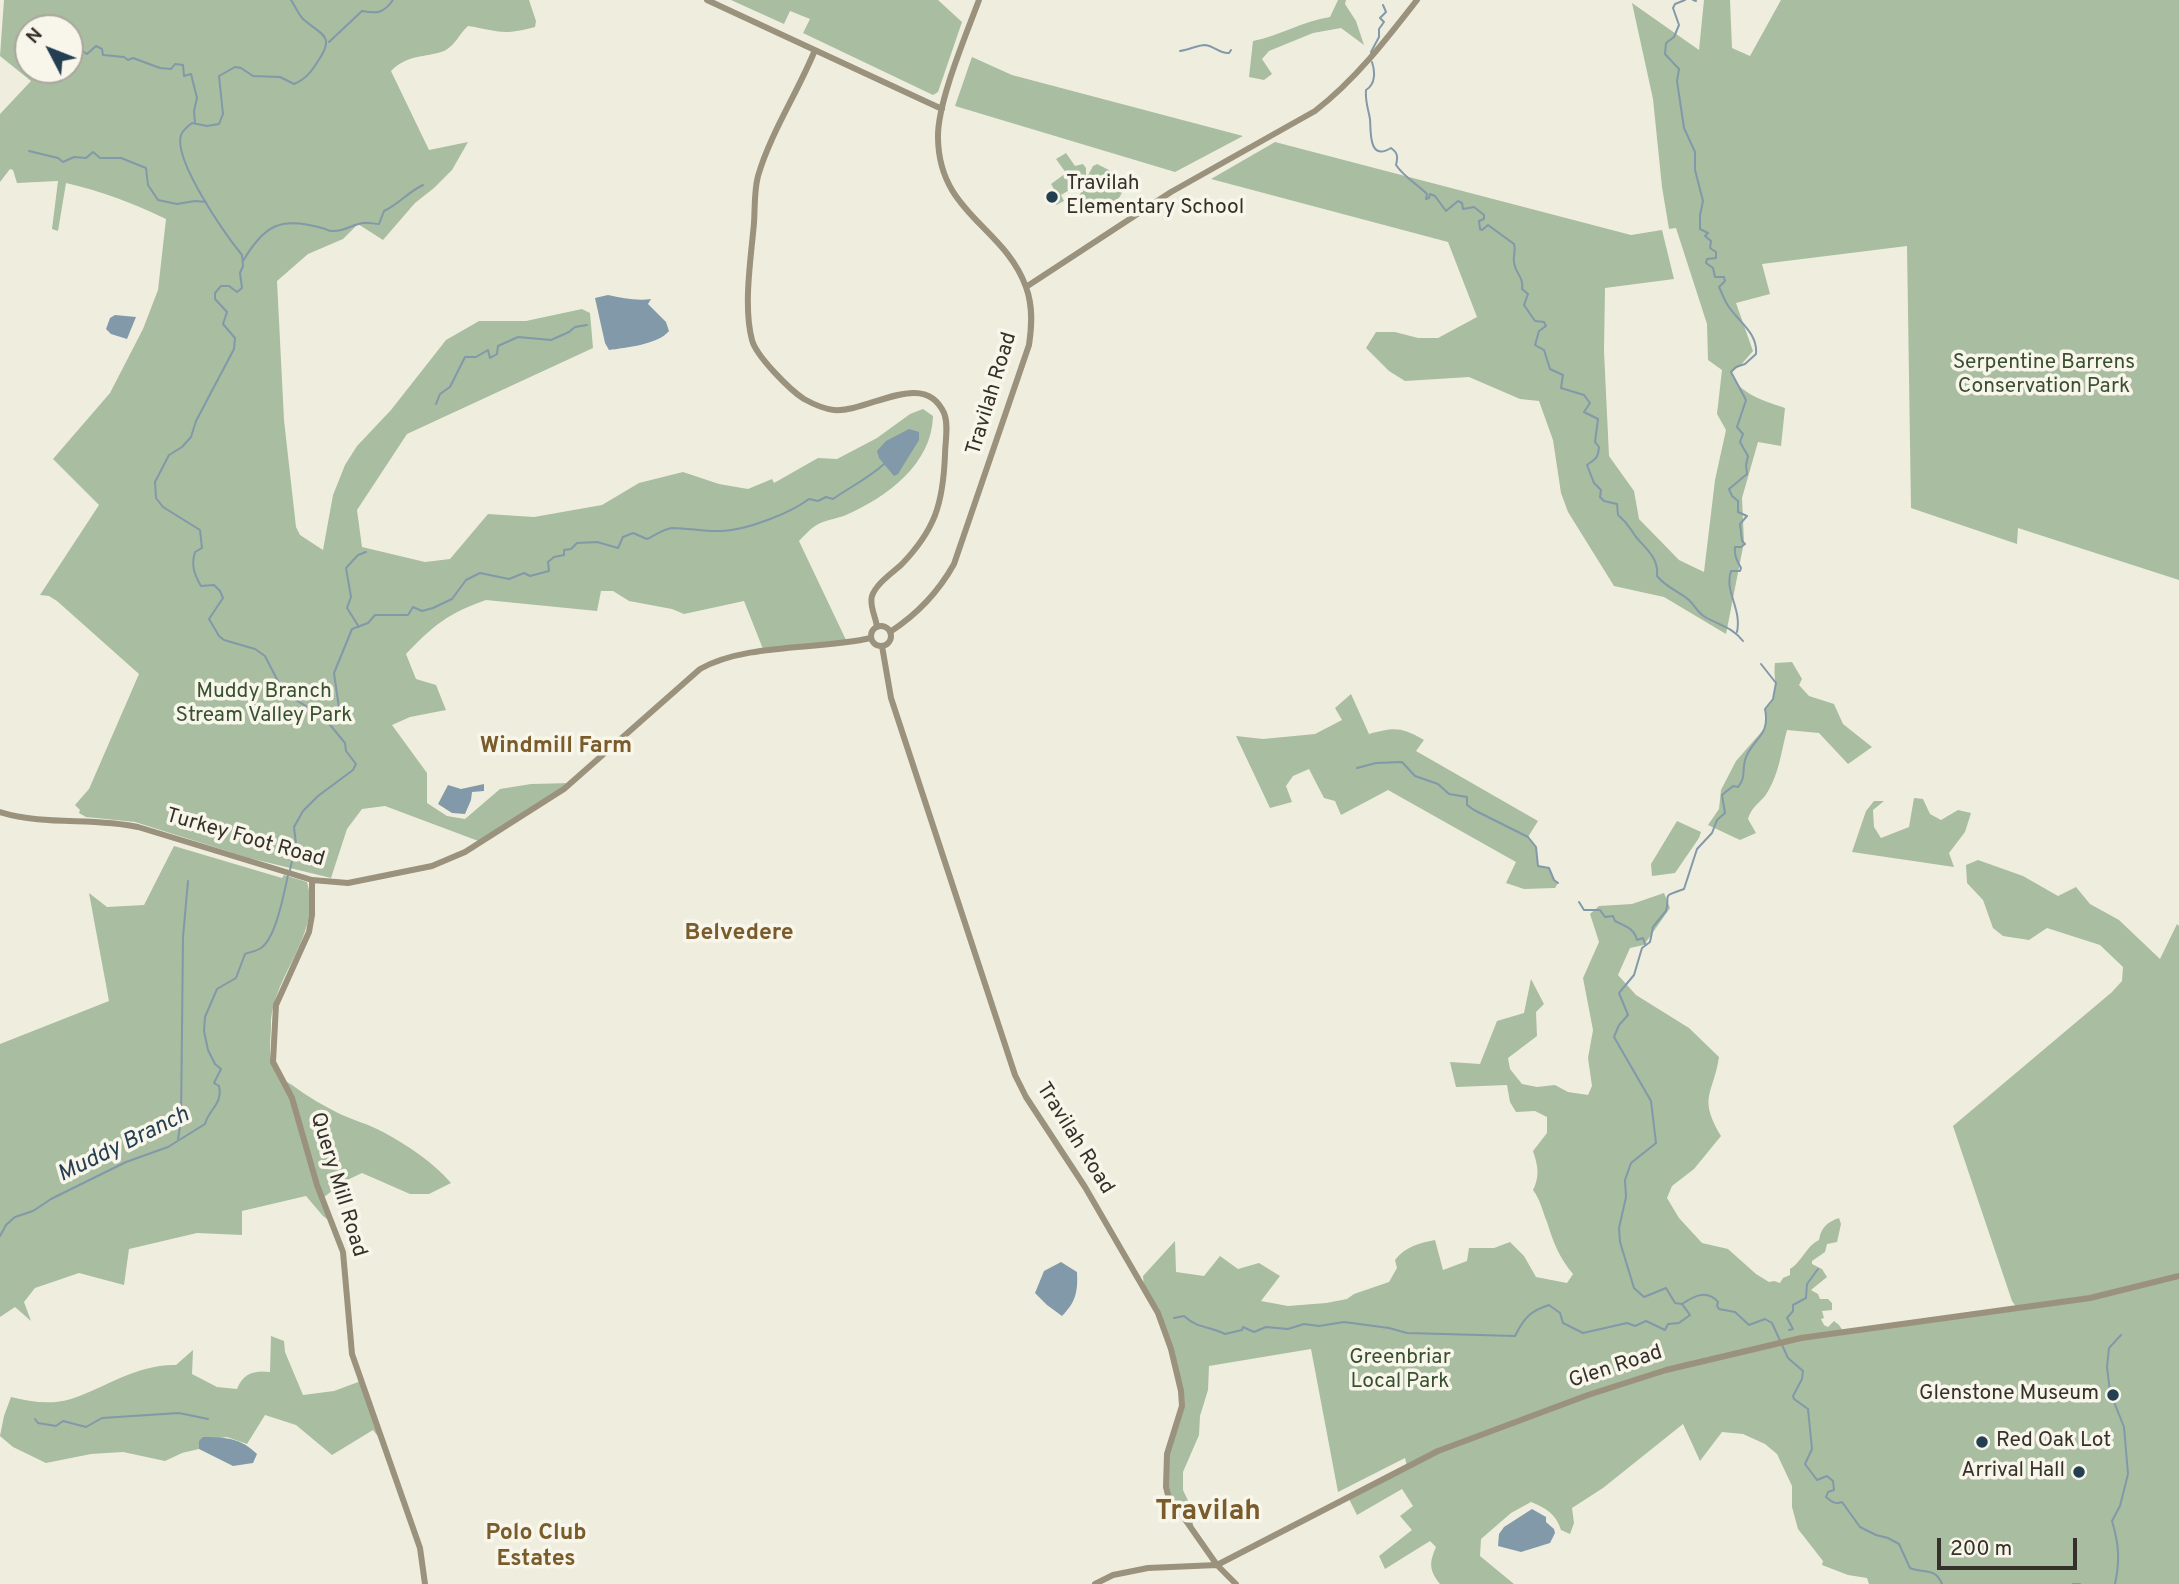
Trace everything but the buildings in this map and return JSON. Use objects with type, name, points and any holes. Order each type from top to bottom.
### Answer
[{"type":"main road","points":[[707,0],[942,109]]},
{"type":"main road","points":[[979,0],[942,109],[937,136],[939,156],[948,184],[961,206],[1009,256],[1026,287],[1171,192],[1315,111],[1334,96],[1372,56],[1417,0]]},
{"type":"main road","points":[[815,50],[758,177],[750,270],[749,312],[752,340],[764,359],[794,391],[817,406],[840,410],[903,394],[920,393],[937,402],[946,416],[944,476],[936,518],[920,543],[874,593],[872,604],[877,627]]},
{"type":"main road","name":"Travilah Road","points":[[890,632],[905,622],[938,589],[962,547],[1029,345],[1031,314],[1026,287]]},
{"type":"main road","points":[[884,626],[890,632],[890,641],[882,646],[875,644],[871,638],[872,631],[877,627],[884,626]]},
{"type":"main road","name":"Turkey Foot Road","points":[[0,812],[25,819],[106,822],[138,827],[312,880],[348,883],[388,876],[432,866],[465,852],[564,789],[709,664],[743,655],[871,638]]},
{"type":"main road","name":"Travilah Road","points":[[882,646],[891,698],[1015,1075],[1026,1097],[1085,1187],[1158,1313],[1171,1349],[1182,1406],[1167,1454],[1166,1488],[1173,1506],[1217,1565],[1236,1584]]},
{"type":"main road","name":"Query Mill Road","points":[[312,880],[309,932],[276,1004],[274,1062],[292,1098],[317,1185],[344,1252],[352,1354],[421,1548],[425,1584]]},
{"type":"main road","name":"Glen Road","points":[[1095,1584],[1113,1575],[1148,1568],[1217,1565],[1438,1451],[1588,1395],[1666,1370],[1836,1332],[1905,1325],[2090,1298],[2179,1276]]},
{"type":"green space","name":"Muddy Branch Stream Valley Park","points":[[4,0],[529,0],[536,21],[535,27],[507,32],[468,26],[448,49],[410,59],[391,71],[429,150],[468,142],[452,170],[415,203],[383,240],[358,224],[343,239],[308,254],[277,281],[284,420],[296,527],[300,535],[323,550],[333,495],[345,465],[357,446],[391,410],[446,340],[479,321],[526,321],[582,309],[590,313],[593,348],[407,434],[357,510],[362,547],[425,562],[450,559],[488,514],[534,517],[602,505],[639,483],[683,472],[719,484],[748,489],[772,479],[774,483],[818,458],[837,459],[877,438],[910,414],[923,409],[933,416],[931,433],[916,464],[904,477],[877,499],[846,515],[822,522],[799,541],[846,640],[763,649],[744,601],[684,614],[672,609],[629,601],[613,591],[601,591],[597,611],[486,600],[461,610],[433,628],[406,654],[416,679],[436,685],[446,710],[410,717],[392,725],[427,773],[427,803],[447,816],[465,819],[500,789],[531,784],[572,783],[481,842],[385,806],[362,809],[347,829],[331,878],[249,858],[135,822],[86,817],[79,813],[80,810],[75,805],[89,789],[139,674],[57,601],[40,595],[99,505],[53,459],[110,393],[143,329],[158,290],[166,219],[117,198],[66,183],[58,231],[52,229],[58,181],[17,183],[13,170],[10,169],[0,182],[0,114],[28,84],[84,84],[84,14],[14,14],[14,67],[0,56]]},
{"type":"green space","points":[[731,0],[938,0],[962,22],[938,92],[933,95],[803,33],[810,19],[790,11],[784,24]]},
{"type":"green space","points":[[1338,0],[1346,0],[1345,4],[1356,21],[1364,45],[1341,28],[1313,33],[1269,51],[1262,59],[1272,74],[1264,80],[1249,77],[1253,41],[1330,17]]},
{"type":"green space","name":"Serpentine Barrens Conservation Park","points":[[1704,0],[1730,0],[1732,48],[1750,56],[1781,0],[2179,0],[2179,580],[2018,528],[2017,544],[1911,508],[1907,246],[1762,264],[1770,294],[1736,303],[1753,351],[1731,372],[1734,379],[1753,396],[1785,408],[1781,446],[1758,442],[1742,498],[1744,542],[1726,634],[1664,597],[1614,586],[1568,512],[1561,493],[1553,440],[1539,401],[1520,399],[1469,377],[1405,381],[1389,371],[1366,348],[1376,332],[1438,338],[1477,317],[1448,242],[1211,179],[1275,142],[1631,235],[1662,230],[1674,279],[1605,288],[1604,351],[1609,456],[1634,491],[1639,519],[1679,560],[1704,572],[1715,480],[1726,430],[1717,414],[1722,370],[1708,360],[1707,324],[1676,228],[1669,229],[1653,99],[1632,3],[1699,50]]},
{"type":"green space","points":[[972,57],[1012,75],[1243,136],[1175,172],[955,106]]},
{"type":"green space","points":[[1066,153],[1075,166],[1083,164],[1086,168],[1086,179],[1097,164],[1125,178],[1120,197],[1105,207],[1091,206],[1079,197],[1086,180],[1061,195],[1064,201],[1056,205],[1048,193],[1054,189],[1051,184],[1066,173],[1056,159]]},
{"type":"green space","points":[[1792,662],[1802,679],[1799,685],[1809,696],[1834,704],[1843,724],[1872,747],[1848,764],[1819,733],[1787,730],[1774,780],[1748,819],[1756,833],[1740,840],[1708,825],[1719,809],[1721,790],[1736,761],[1764,729],[1767,717],[1765,709],[1775,692],[1775,663]]},
{"type":"green space","points":[[1351,694],[1369,734],[1398,730],[1424,740],[1416,751],[1538,821],[1528,837],[1536,847],[1538,866],[1549,868],[1558,883],[1555,888],[1524,889],[1506,883],[1516,862],[1388,790],[1341,815],[1335,801],[1324,798],[1309,769],[1293,776],[1286,786],[1292,802],[1270,808],[1236,736],[1263,739],[1315,734],[1342,720],[1335,708]]},
{"type":"green space","points":[[1914,798],[1923,799],[1930,814],[1941,820],[1958,810],[1971,813],[1965,832],[1949,853],[1954,867],[1852,852],[1866,811],[1874,801],[1884,801],[1873,810],[1874,827],[1881,838],[1909,827]]},
{"type":"green space","points":[[1677,821],[1701,832],[1699,838],[1675,873],[1652,876],[1651,864]]},
{"type":"green space","points":[[174,846],[282,878],[284,875],[307,882],[310,901],[308,920],[273,1007],[270,1049],[273,1067],[281,1078],[315,1100],[378,1129],[410,1148],[451,1183],[429,1194],[410,1194],[362,1173],[343,1182],[323,1198],[335,1225],[323,1216],[306,1196],[242,1211],[242,1235],[197,1233],[129,1249],[124,1285],[79,1273],[35,1288],[24,1302],[31,1321],[15,1307],[0,1317],[0,1044],[109,1001],[89,893],[107,907],[144,905]]},
{"type":"green space","name":"Greenbriar Local Park","points":[[1978,860],[2023,876],[2058,896],[2076,887],[2090,904],[2119,920],[2160,959],[2177,924],[2179,926],[2179,1584],[1869,1584],[1867,1578],[1848,1575],[1822,1565],[1823,1561],[1798,1529],[1792,1507],[1792,1486],[1777,1454],[1765,1444],[1743,1434],[1722,1432],[1700,1461],[1683,1424],[1603,1488],[1572,1508],[1574,1523],[1570,1534],[1561,1530],[1550,1512],[1531,1502],[1511,1513],[1481,1539],[1480,1556],[1514,1584],[1440,1584],[1432,1570],[1431,1562],[1436,1547],[1430,1541],[1385,1569],[1379,1556],[1412,1530],[1400,1516],[1413,1506],[1402,1489],[1357,1515],[1348,1497],[1407,1466],[1405,1458],[1338,1492],[1311,1349],[1209,1366],[1208,1390],[1200,1416],[1199,1435],[1183,1472],[1183,1490],[1192,1509],[1194,1536],[1168,1495],[1167,1454],[1182,1406],[1171,1349],[1144,1287],[1143,1276],[1175,1241],[1176,1272],[1204,1276],[1220,1256],[1238,1269],[1259,1263],[1280,1276],[1261,1301],[1288,1306],[1326,1303],[1347,1299],[1389,1282],[1397,1268],[1395,1260],[1403,1252],[1413,1246],[1435,1240],[1443,1270],[1467,1261],[1469,1248],[1494,1248],[1510,1242],[1524,1256],[1536,1277],[1567,1283],[1573,1274],[1557,1250],[1533,1190],[1538,1171],[1533,1151],[1547,1133],[1547,1117],[1535,1111],[1516,1112],[1510,1102],[1507,1085],[1456,1087],[1450,1062],[1480,1064],[1497,1021],[1524,1013],[1531,979],[1544,1004],[1536,1012],[1537,1036],[1508,1058],[1510,1069],[1522,1084],[1537,1087],[1555,1085],[1568,1092],[1588,1095],[1592,1086],[1588,1058],[1593,1030],[1583,978],[1599,942],[1590,914],[1599,906],[1632,904],[1664,893],[1670,908],[1644,945],[1630,948],[1618,975],[1636,995],[1689,1028],[1719,1057],[1709,1104],[1721,1136],[1694,1169],[1672,1186],[1667,1198],[1679,1218],[1702,1243],[1728,1249],[1756,1274],[1769,1282],[1780,1283],[1819,1240],[1825,1226],[1839,1218],[1841,1224],[1837,1242],[1827,1244],[1825,1252],[1812,1261],[1827,1277],[1811,1290],[1818,1294],[1820,1299],[1828,1299],[1832,1303],[1832,1310],[1822,1311],[1824,1318],[1821,1319],[1824,1325],[1828,1327],[1834,1321],[1843,1331],[2017,1308],[2012,1301],[1953,1126],[2112,992],[2122,981],[2123,967],[2100,945],[2047,928],[2029,940],[2003,936],[1993,928],[1983,900],[1967,883],[1966,865]]},
{"type":"green space","points":[[271,1336],[284,1341],[285,1352],[303,1395],[334,1391],[361,1381],[384,1444],[373,1430],[332,1455],[296,1425],[265,1415],[247,1444],[227,1437],[199,1441],[199,1449],[165,1461],[123,1452],[91,1454],[46,1463],[13,1447],[0,1436],[11,1397],[41,1402],[71,1399],[135,1372],[176,1365],[193,1350],[192,1374],[217,1387],[237,1389],[250,1374],[270,1372]]},
{"type":"water","points":[[608,295],[651,299],[648,304],[666,322],[669,331],[650,342],[609,350],[595,298]]},
{"type":"water","points":[[115,315],[136,317],[127,339],[111,334],[106,329],[110,318]]},
{"type":"water","points":[[909,429],[919,432],[919,440],[898,474],[894,476],[879,458],[877,451],[886,441]]},
{"type":"water","points":[[484,784],[484,791],[472,792],[465,814],[452,813],[438,804],[448,785],[461,789]]},
{"type":"water","points":[[1061,1262],[1077,1272],[1073,1301],[1062,1316],[1035,1293],[1044,1271]]},
{"type":"water","points":[[203,1437],[232,1440],[257,1454],[253,1463],[233,1466],[199,1449],[199,1441]]},
{"type":"water","points":[[1532,1509],[1546,1517],[1546,1522],[1554,1529],[1550,1543],[1521,1552],[1498,1546],[1499,1534],[1504,1527]]},
{"type":"waterway","name":"Muddy Branch","points":[[290,870],[296,844],[294,827],[303,811],[353,770],[356,764],[346,751],[345,743],[331,726],[316,712],[284,693],[265,656],[255,649],[219,636],[209,619],[223,598],[214,585],[201,586],[194,569],[195,552],[202,548],[200,530],[163,507],[156,498],[155,482],[169,455],[191,437],[196,421],[234,349],[235,338],[223,324],[227,312],[215,299],[215,293],[221,286],[229,286],[237,292],[242,288],[242,255],[192,178],[181,146],[181,135],[192,123],[207,126],[219,124],[223,114],[219,76],[235,67],[253,76],[280,77],[294,84],[311,71],[323,52],[326,41],[320,32],[303,19],[291,0]]},
{"type":"waterway","points":[[329,42],[362,11],[380,12],[393,0]]},
{"type":"waterway","points":[[1685,0],[1675,4],[1673,8],[1679,25],[1674,37],[1666,43],[1665,54],[1679,69],[1677,81],[1684,128],[1695,152],[1695,170],[1703,201],[1700,229],[1708,233],[1705,236],[1711,241],[1710,248],[1716,252],[1716,258],[1707,259],[1706,263],[1713,268],[1715,277],[1724,277],[1725,281],[1719,287],[1724,298],[1750,333],[1756,346],[1756,354],[1731,372],[1746,400],[1737,427],[1743,434],[1740,442],[1748,456],[1747,474],[1729,489],[1738,501],[1738,512],[1747,516],[1740,524],[1742,541],[1745,544],[1735,547],[1741,568],[1740,571],[1731,571],[1729,579],[1737,615],[1737,632]]},
{"type":"waterway","points":[[1371,52],[1384,22],[1380,18],[1386,12],[1383,5]]},
{"type":"waterway","points":[[1180,51],[1205,45],[1226,53],[1231,50]]},
{"type":"waterway","points":[[84,52],[87,54],[96,46],[102,49],[103,55],[124,57],[128,60],[133,58],[160,68],[171,69],[175,64],[183,65],[184,76],[191,74],[197,98],[195,123]]},
{"type":"waterway","points":[[1372,62],[1374,77],[1366,90],[1366,101],[1375,148],[1378,151],[1391,148],[1397,155],[1396,165],[1427,194],[1426,199],[1430,194],[1435,196],[1446,211],[1458,201],[1462,203],[1463,209],[1474,207],[1484,215],[1484,219],[1479,221],[1480,229],[1488,225],[1514,244],[1515,266],[1522,281],[1522,289],[1528,294],[1524,305],[1535,321],[1544,322],[1546,326],[1539,331],[1535,345],[1544,350],[1550,369],[1563,375],[1561,388],[1584,395],[1590,403],[1584,412],[1598,419],[1595,442],[1599,447],[1598,454],[1587,465],[1594,483],[1601,490],[1600,497],[1604,501],[1617,504],[1618,515],[1651,554],[1656,564],[1657,576],[1689,600],[1703,615],[1730,629],[1743,641]]},
{"type":"waterway","points":[[29,151],[58,158],[63,162],[74,157],[86,158],[93,152],[100,158],[121,158],[146,168],[148,185],[158,200],[177,204],[206,202]]},
{"type":"waterway","points":[[243,261],[258,239],[275,226],[308,224],[336,231],[363,223],[379,224],[384,211],[423,185]]},
{"type":"waterway","points":[[436,404],[440,394],[450,387],[465,357],[476,357],[488,350],[490,358],[497,354],[498,346],[518,337],[551,340],[575,327],[587,325]]},
{"type":"waterway","points":[[325,718],[339,708],[334,673],[352,629],[368,623],[375,615],[408,615],[413,607],[422,611],[433,608],[452,599],[466,580],[480,573],[509,579],[524,573],[530,576],[549,571],[548,562],[554,557],[564,555],[564,550],[571,549],[577,543],[597,542],[618,548],[623,537],[633,533],[647,539],[672,528],[722,531],[755,524],[809,499],[833,499],[884,464]]},
{"type":"waterway","points":[[359,627],[347,608],[351,597],[346,568],[358,555],[366,552]]},
{"type":"waterway","points":[[1761,664],[1776,683],[1773,699],[1765,709],[1763,732],[1745,760],[1742,781],[1738,787],[1733,786],[1722,795],[1725,813],[1697,849],[1684,889],[1668,897],[1666,911],[1653,927],[1650,942],[1642,948],[1634,975],[1619,993],[1628,1015],[1619,1025],[1614,1037],[1651,1101],[1656,1143],[1631,1163],[1625,1180],[1626,1197],[1619,1228],[1620,1242],[1634,1288],[1644,1297],[1666,1288],[1675,1303],[1682,1304],[1691,1298],[1705,1295],[1714,1298],[1719,1309],[1735,1312],[1749,1325],[1765,1319],[1772,1323],[1788,1358],[1803,1371],[1793,1396],[1808,1409],[1812,1449],[1805,1464],[1817,1480],[1827,1476],[1833,1481],[1834,1490],[1828,1492],[1826,1497],[1835,1503],[1842,1502],[1860,1527],[1899,1544],[1910,1568],[1933,1573],[1942,1584]]},
{"type":"waterway","points":[[1357,768],[1376,763],[1402,762],[1415,776],[1438,784],[1449,794],[1467,797],[1467,805],[1474,810],[1528,837],[1536,847],[1538,866],[1549,868],[1558,883]]},
{"type":"waterway","name":"Muddy Branch","points":[[0,1236],[6,1225],[15,1217],[33,1211],[51,1199],[126,1162],[168,1147],[205,1124],[219,1097],[219,1086],[214,1083],[221,1069],[215,1064],[208,1050],[204,1031],[205,1017],[217,989],[236,978],[245,954],[261,948],[271,935],[288,875]]},
{"type":"waterway","points":[[178,1139],[181,1121],[183,937],[188,881]]},
{"type":"waterway","points":[[1579,902],[1584,910],[1600,910],[1605,917],[1613,916],[1615,921],[1631,930],[1637,940],[1643,938],[1645,944]]},
{"type":"waterway","points":[[1789,1330],[1793,1329],[1787,1318],[1793,1311],[1793,1305],[1806,1298],[1807,1284],[1818,1269]]},
{"type":"waterway","points":[[1174,1318],[1184,1316],[1194,1323],[1225,1334],[1242,1330],[1243,1327],[1254,1332],[1266,1327],[1288,1329],[1304,1324],[1319,1326],[1344,1322],[1407,1333],[1515,1336],[1528,1316],[1549,1305],[1560,1313],[1563,1323],[1583,1333],[1627,1323],[1635,1326],[1646,1321],[1665,1330],[1668,1324],[1679,1323],[1690,1315],[1682,1304]]},
{"type":"waterway","points":[[2115,1584],[2118,1552],[2112,1521],[2120,1506],[2128,1474],[2124,1427],[2110,1392],[2107,1367],[2109,1348],[2121,1335]]},
{"type":"waterway","points":[[35,1419],[38,1423],[56,1426],[63,1421],[86,1427],[102,1418],[179,1413],[208,1419]]},
{"type":"waterway","points":[[2073,1584],[2080,1584]]},
{"type":"place","name":"Travilah Elementary School","points":[[1052,197]]},
{"type":"place","name":"Glenstone Museum","points":[[2113,1395]]},
{"type":"place","name":"Red Oak Lot","points":[[1982,1442]]},
{"type":"place","name":"Arrival Hall","points":[[2079,1472]]},
{"type":"district","name":"Windmill Farm","points":[[556,747]]},
{"type":"district","name":"Belvedere","points":[[739,934]]},
{"type":"district","name":"Travilah","points":[[1208,1513]]},
{"type":"district","name":"Polo Club Estates","points":[[536,1547]]}]
